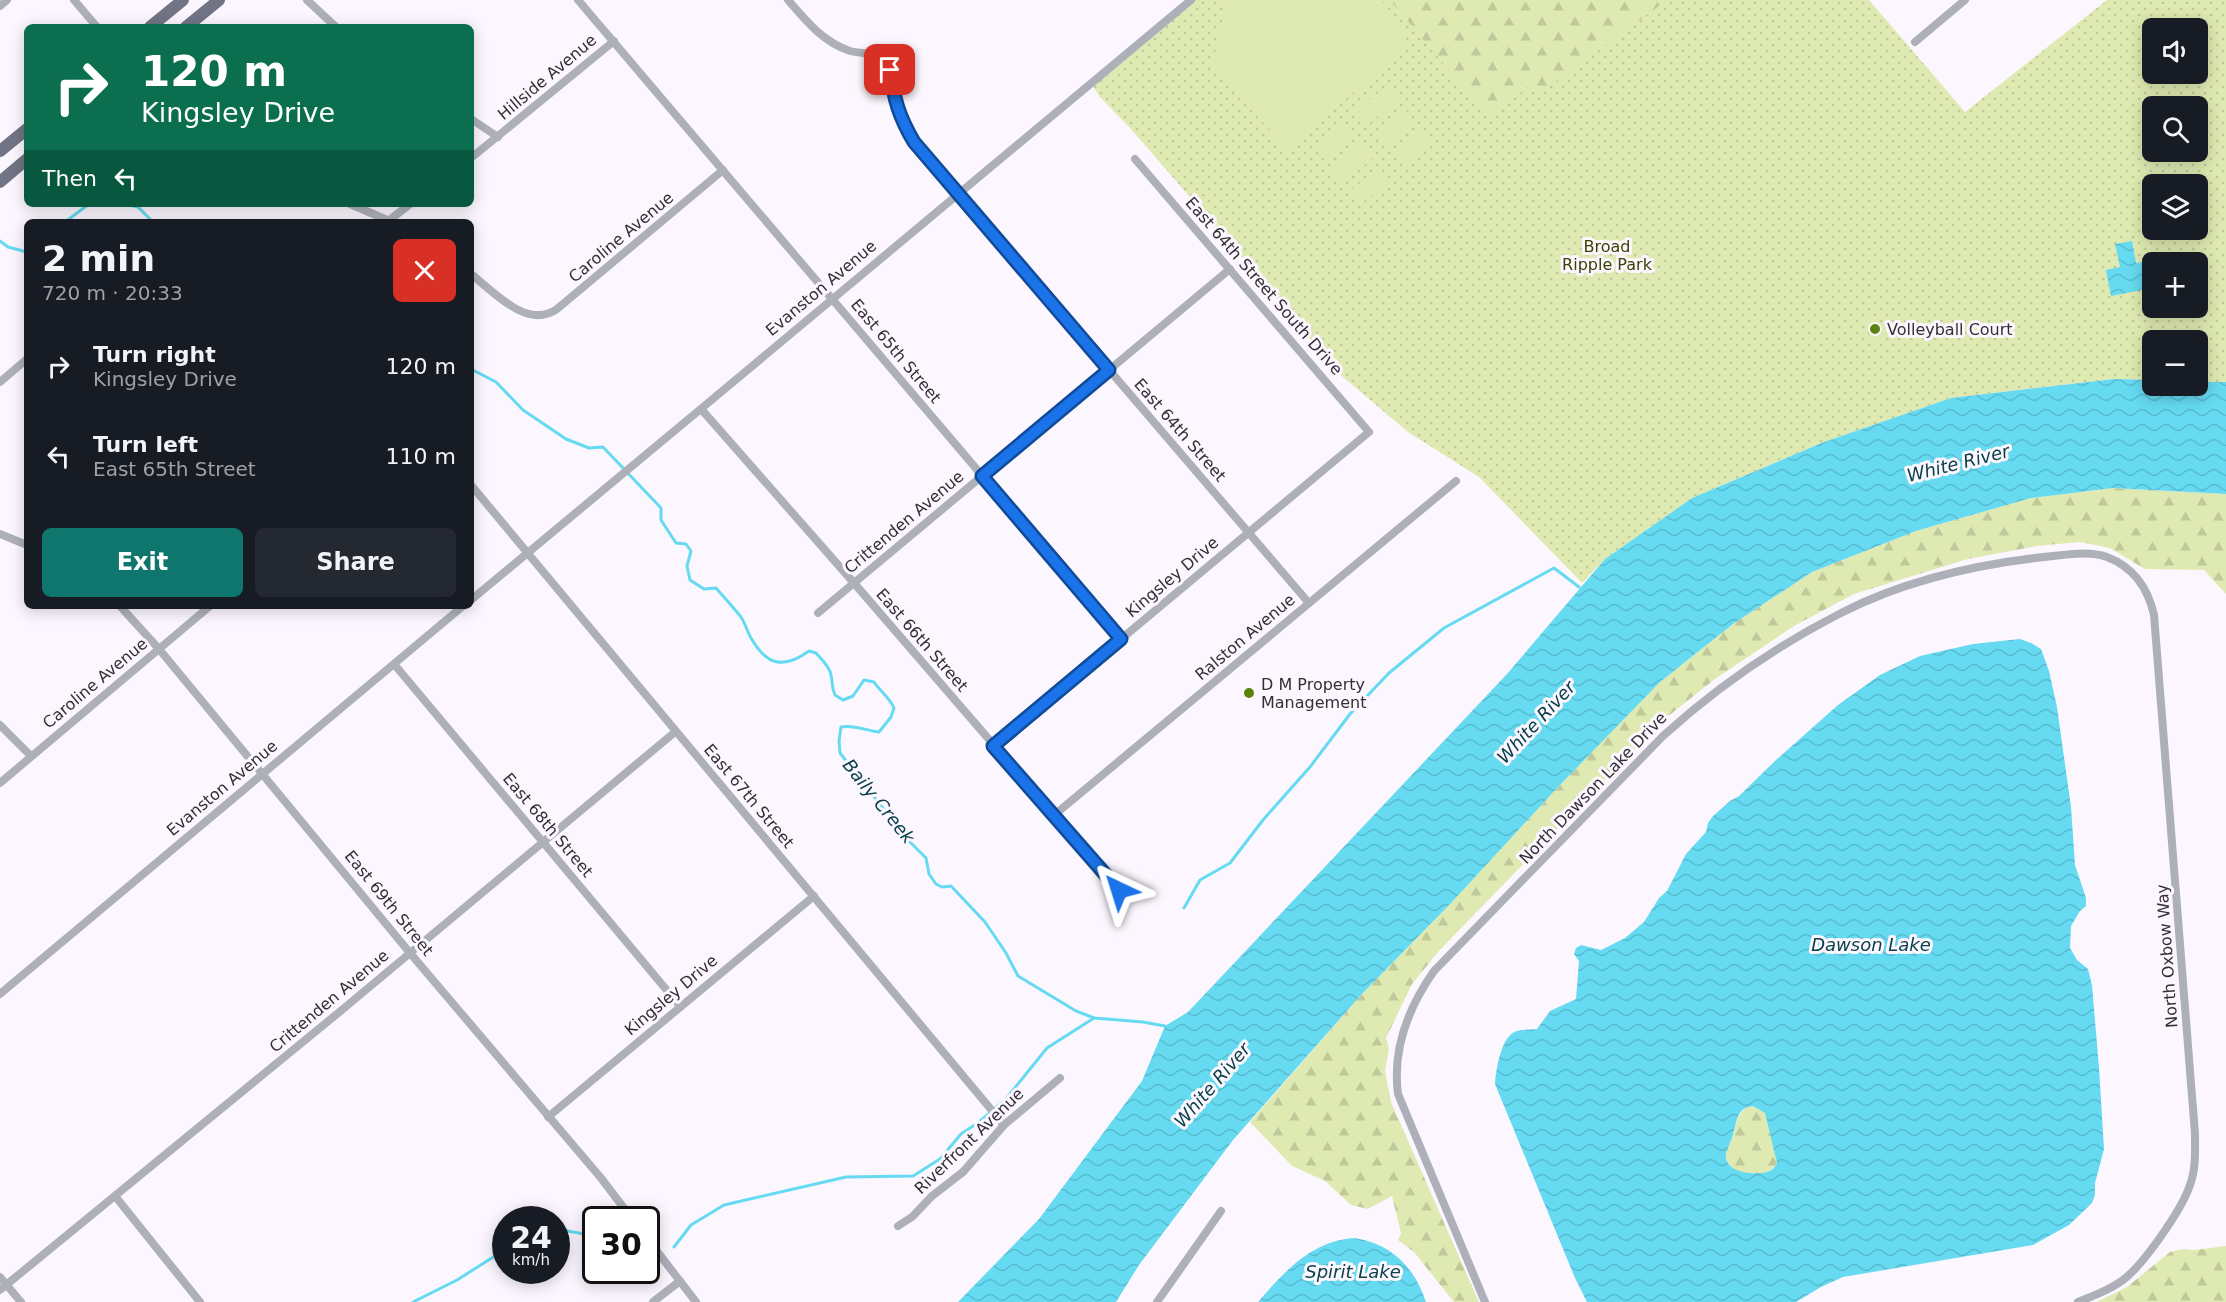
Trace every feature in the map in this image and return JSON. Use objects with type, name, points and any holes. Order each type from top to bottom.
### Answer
[{"type":"main road","points":[[154,24],[183,0]]},
{"type":"main road","points":[[190,24],[219,0]]},
{"type":"main road","points":[[0,151],[24,131]]},
{"type":"main road","points":[[0,182],[24,162]]},
{"type":"street","points":[[0,6],[7,0]]},
{"type":"street","points":[[74,0],[94,24]]},
{"type":"street","points":[[307,0],[333,24]]},
{"type":"street","name":"East 65th Street","points":[[578,0],[1121,639]]},
{"type":"street","name":"East 64th Street","points":[[788,0],[810,26],[832,42],[848,50],[883,57],[889,64],[894,102],[914,142],[1308,602]]},
{"type":"street","name":"Evanston Avenue","points":[[474,597],[702,410],[832,298],[1191,0]]},
{"type":"street","points":[[1915,42],[1965,0]]},
{"type":"street","name":"Hillside Avenue","points":[[474,156],[614,41]]},
{"type":"street","points":[[474,121],[498,137]]},
{"type":"street","name":"East 64th Street South Drive","points":[[1135,159],[1369,432]]},
{"type":"street","name":"Caroline Avenue","points":[[474,276],[517,309],[533,316],[545,316],[557,309],[723,171]]},
{"type":"street","points":[[357,207],[384,219]]},
{"type":"street","points":[[391,219],[406,207]]},
{"type":"street","name":"Crittenden Avenue","points":[[818,614],[1230,269]]},
{"type":"street","points":[[0,382],[24,362]]},
{"type":"street","name":"East 66th Street","points":[[702,410],[1119,890]]},
{"type":"street","name":"Kingsley Drive","points":[[993,746],[1369,432]]},
{"type":"street","name":"Ralston Avenue","points":[[1053,816],[1456,481]]},
{"type":"street","name":"East 67th Street","points":[[474,490],[1004,1125]]},
{"type":"street","points":[[0,534],[24,544]]},
{"type":"street","name":"North Dawson Lake Drive","points":[[1485,1302],[1404,1109],[1398,1087],[1398,1050],[1406,1022],[1422,988],[1447,957],[1663,736],[1683,718],[1779,648],[1863,602],[1907,585],[1935,578],[2024,558],[2083,553],[2108,558],[2126,567]]},
{"type":"street","name":"North Oxbow Way","points":[[2078,1302],[2114,1286],[2136,1269],[2179,1207],[2190,1185],[2194,1166],[2195,1134],[2156,630],[2151,604],[2143,585],[2126,567]]},
{"type":"street","name":"East 69th Street","points":[[123,609],[263,773],[410,953],[622,1206]]},
{"type":"street","name":"Caroline Avenue","points":[[0,783],[206,609]]},
{"type":"street","name":"Evanston Avenue","points":[[0,994],[459,609]]},
{"type":"street","name":"East 68th Street","points":[[394,664],[680,1006]]},
{"type":"street","points":[[0,725],[32,756]]},
{"type":"street","name":"Crittenden Avenue","points":[[3,1287],[675,732]]},
{"type":"street","name":"Kingsley Drive","points":[[548,1118],[814,896]]},
{"type":"street","name":"Riverfront Avenue","points":[[898,1226],[912,1217],[932,1196],[963,1172],[1004,1125],[1060,1078]]},
{"type":"street","points":[[115,1196],[200,1302]]},
{"type":"street","points":[[1157,1302],[1221,1211]]},
{"type":"street","points":[[660,1255],[696,1302]]},
{"type":"street","points":[[0,1277],[3,1287],[21,1302]]},
{"type":"street","points":[[653,1302],[680,1281]]},
{"type":"green space","name":"Broad Ripple Park","points":[[1190,0],[1869,0],[1965,112],[2107,0],[2226,0],[2226,382],[2208,382],[2208,330],[2142,330],[2142,380],[2114,379],[1951,398],[1824,442],[1692,498],[1605,559],[1582,583],[1479,477],[1408,432],[1336,371],[1260,278],[1131,129],[1100,97],[1091,83]]},
{"type":"green space","points":[[1227,0],[1381,0],[1407,32],[1405,49],[1287,149],[1212,67]]},
{"type":"green space","points":[[1390,0],[1667,0],[1538,95],[1529,86],[1489,118]]},
{"type":"green space","points":[[1386,86],[1397,100],[1369,124],[1357,110]]},
{"type":"green space","points":[[1404,108],[1416,122],[1387,146],[1376,133]]},
{"type":"green space","points":[[1342,123],[1354,137],[1325,161],[1314,147]]},
{"type":"green space","points":[[1423,130],[1434,144],[1405,168],[1394,154]]},
{"type":"green space","points":[[1360,145],[1372,159],[1343,183],[1332,169]]},
{"type":"green space","points":[[1379,167],[1390,180],[1361,204],[1350,191]]},
{"type":"green space","name":"Volleyball Court","points":[[1878,315],[1883,340],[1872,343],[1866,318]]},
{"type":"green space","points":[[2113,488],[2226,494],[2226,594],[2204,570],[2145,569],[2110,548],[2080,542],[2036,546],[1968,559],[1854,594],[1794,626],[1715,679],[1662,721],[1438,952],[1412,984],[1386,1038],[1389,1049],[1385,1071],[1391,1102],[1479,1302],[1454,1302],[1414,1252],[1398,1240],[1401,1233],[1392,1196],[1368,1209],[1351,1205],[1325,1181],[1292,1166],[1250,1122],[1360,996],[1452,902],[1559,786],[1660,682],[1733,624],[1812,572],[1916,531],[2031,498]]},
{"type":"green space","points":[[1753,1106],[1766,1113],[1777,1163],[1772,1169],[1756,1174],[1738,1171],[1731,1167],[1726,1153],[1743,1110]]},
{"type":"green space","points":[[2226,1246],[2226,1302],[2097,1302],[2127,1287],[2170,1252]]},
{"type":"water","points":[[2132,241],[2136,263],[2142,262],[2142,290],[2111,296],[2106,270],[2120,267],[2115,244]]},
{"type":"water","name":"White River","points":[[2114,379],[2142,380],[2142,396],[2208,396],[2208,382],[2226,382],[2226,494],[2113,488],[2031,498],[1916,531],[1812,572],[1733,624],[1660,682],[1559,786],[1452,902],[1360,996],[1233,1140],[1139,1265],[1116,1302],[958,1302],[1039,1219],[1142,1081],[1165,1026],[1188,1012],[1507,674],[1605,559],[1692,498],[1824,442],[1951,398]]},
{"type":"water","name":"Dawson Lake","points":[[2020,639],[2041,649],[2049,671],[2057,707],[2071,807],[2075,865],[2086,898],[2086,906],[2071,926],[2070,948],[2077,960],[2088,969],[2092,985],[2099,1068],[2104,1149],[2092,1203],[2069,1225],[2033,1245],[1843,1277],[1796,1302],[1587,1302],[1495,1084],[1500,1054],[1507,1039],[1517,1031],[1537,1029],[1550,1011],[1576,999],[1579,961],[1574,954],[1576,948],[1581,945],[1601,950],[1625,938],[1644,922],[1659,898],[1667,891],[1686,854],[1706,832],[1713,816],[1739,796],[1838,705],[1880,675],[1920,656],[1973,644]],"holes":[[[1753,1106],[1765,1113],[1777,1163],[1772,1170],[1764,1173],[1747,1173],[1736,1170],[1728,1163],[1726,1153],[1738,1116],[1747,1107]]]},
{"type":"water","name":"Spirit Lake","points":[[1355,1238],[1380,1246],[1400,1260],[1415,1278],[1426,1302],[1258,1302],[1278,1279],[1312,1251],[1339,1240]]},
{"type":"waterway","name":"Baily Creek","points":[[69,219],[85,207]]},
{"type":"waterway","name":"Baily Creek","points":[[138,207],[150,219]]},
{"type":"waterway","name":"Baily Creek","points":[[0,241],[8,247],[24,251]]},
{"type":"waterway","name":"Baily Creek","points":[[474,371],[496,382],[523,410],[566,439],[589,448],[603,447],[661,508],[661,520],[676,543],[686,544],[691,551],[687,566],[690,580],[704,589],[716,588],[741,617],[751,638],[763,654],[777,662],[784,662],[800,657],[809,651],[816,653],[829,669],[835,695],[843,700],[853,696],[864,680],[874,682],[894,708],[891,717],[879,732],[851,726],[841,727],[840,753],[907,839],[926,858],[929,874],[936,884],[942,887],[951,886],[985,922],[1018,976],[1076,1011],[1094,1018],[1165,1026]]},
{"type":"waterway","points":[[1184,908],[1200,880],[1230,863],[1263,820],[1310,767],[1350,714],[1389,673],[1444,628],[1554,568],[1579,587]]},
{"type":"waterway","points":[[674,1247],[691,1225],[724,1205],[846,1177],[913,1176],[940,1159],[961,1134],[1005,1100],[1047,1048],[1094,1018]]},
{"type":"waterway","points":[[570,1231],[582,1234]]},
{"type":"waterway","points":[[413,1302],[457,1280],[492,1258]]},
{"type":"place","name":"Volleyball Court","points":[[1875,329]]},
{"type":"place","name":"D M Property Management","points":[[1249,693]]},
{"type":"route","points":[[890,70],[894,102],[914,142],[1109,370],[982,476],[1121,639],[993,746],[1119,890]]}]
